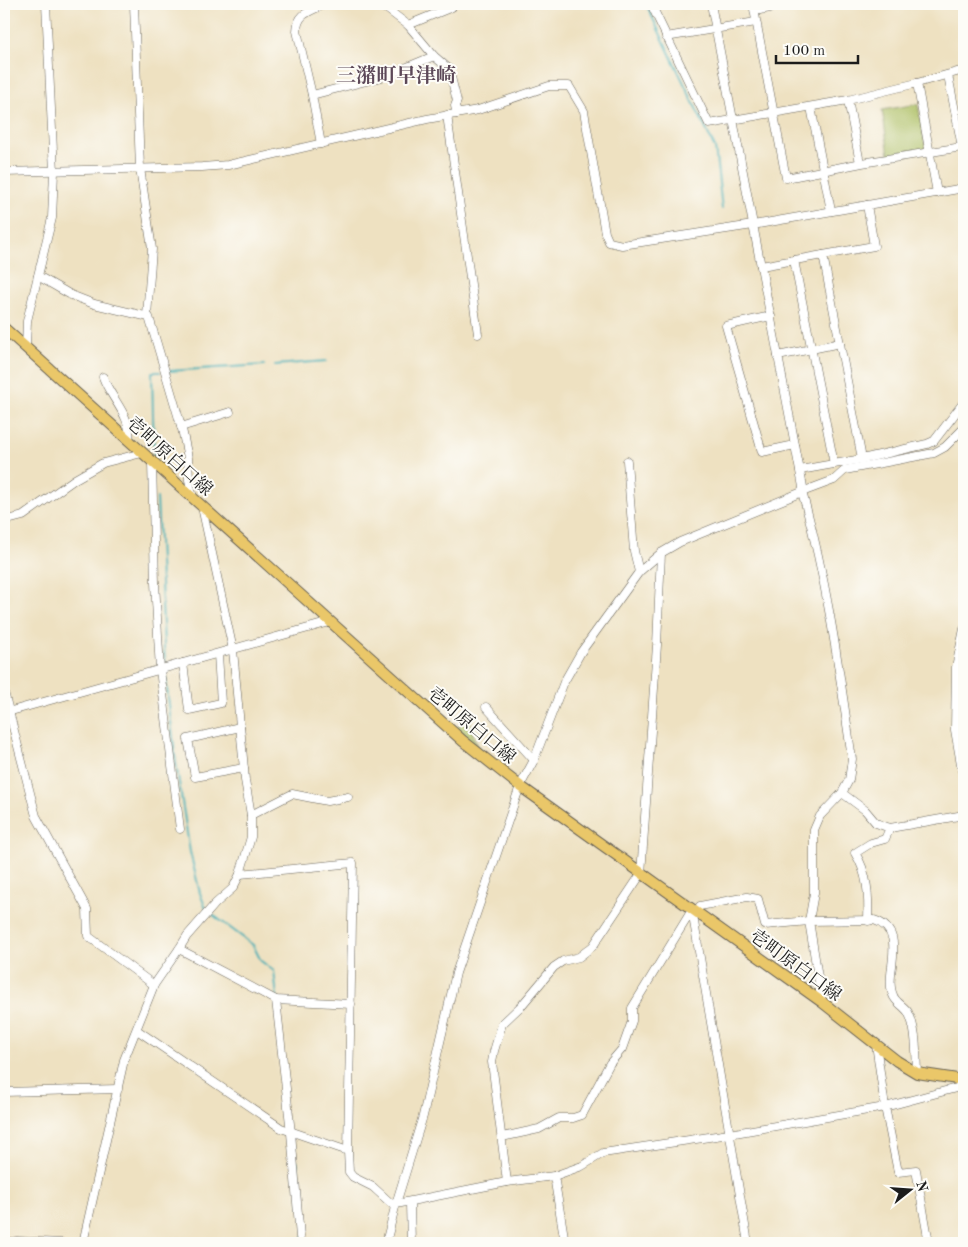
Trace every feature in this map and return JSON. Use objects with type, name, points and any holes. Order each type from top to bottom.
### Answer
[{"type":"main road","name":"壱町原白口線","points":[[4,328],[463,741],[520,786],[822,1002],[897,1061],[917,1073],[961,1079]]},
{"type":"street","points":[[26,348],[27,321],[52,218],[54,172],[46,4]]},
{"type":"street","points":[[134,4],[140,168],[152,249],[148,316],[181,427],[188,458],[189,480],[193,499]]},
{"type":"street","points":[[321,144],[297,31],[297,23],[300,17],[325,4]]},
{"type":"street","points":[[374,4],[387,9],[408,25],[434,56],[449,69],[457,101],[455,106],[457,114]]},
{"type":"street","points":[[408,25],[452,7],[452,4]]},
{"type":"street","points":[[651,4],[709,124],[848,100],[964,70]]},
{"type":"street","points":[[711,4],[804,488],[802,492],[815,537],[831,615],[852,759],[849,780],[842,793],[820,816],[814,830],[814,893],[809,920],[822,1002]]},
{"type":"street","points":[[789,4],[754,7],[786,178],[962,147],[948,75]]},
{"type":"street","points":[[666,37],[756,22]]},
{"type":"street","points":[[312,95],[386,76],[434,56]]},
{"type":"street","points":[[917,83],[937,193]]},
{"type":"street","points":[[4,172],[54,172],[228,165],[447,115],[478,110],[549,86],[568,86],[584,111],[605,233],[609,242],[622,245],[753,225],[964,188]]},
{"type":"street","points":[[848,100],[860,164]]},
{"type":"street","points":[[811,107],[831,212]]},
{"type":"street","points":[[447,115],[478,334]]},
{"type":"street","points":[[761,266],[874,246],[867,205]]},
{"type":"street","points":[[823,256],[862,459]]},
{"type":"street","points":[[794,260],[834,464]]},
{"type":"street","points":[[38,276],[72,295],[94,304],[148,316]]},
{"type":"street","points":[[771,316],[726,326],[762,452],[795,445]]},
{"type":"street","points":[[778,356],[840,343]]},
{"type":"street","points":[[103,377],[106,388],[120,406],[130,431],[129,441]]},
{"type":"street","points":[[800,470],[913,448],[934,441],[964,402]]},
{"type":"street","points":[[181,427],[230,412]]},
{"type":"street","points":[[386,1243],[395,1206],[423,1116],[456,973],[520,786],[534,760],[564,682],[581,652],[639,572],[661,553],[680,542],[834,480],[845,470],[934,453],[946,447],[964,428]]},
{"type":"street","points":[[4,521],[23,516],[75,479],[103,464],[142,453]]},
{"type":"street","points":[[627,461],[634,551],[639,572]]},
{"type":"street","points":[[152,462],[155,583],[160,670],[180,829]]},
{"type":"street","points":[[83,1243],[124,1060],[154,984],[187,936],[215,904],[233,888],[240,874],[251,837],[251,815],[244,768],[233,650],[202,507]]},
{"type":"street","points":[[508,1182],[492,1062],[502,1024],[522,1005],[554,967],[563,961],[579,957],[593,946],[641,874],[658,645],[661,553]]},
{"type":"street","points":[[6,712],[330,622]]},
{"type":"street","points":[[964,629],[956,667],[955,730],[964,781]]},
{"type":"street","points":[[183,664],[190,710],[221,703],[218,654]]},
{"type":"street","points":[[4,692],[6,712],[36,816],[87,909],[88,936],[154,984]]},
{"type":"street","points":[[486,707],[534,760]]},
{"type":"street","points":[[240,727],[188,739],[195,777],[244,768]]},
{"type":"street","points":[[842,793],[865,810],[876,823],[890,828],[964,815]]},
{"type":"street","points":[[251,815],[292,794],[327,801],[348,797]]},
{"type":"street","points":[[868,921],[867,886],[862,864],[855,853],[871,843],[885,839],[890,828]]},
{"type":"street","points":[[240,874],[353,863],[349,1172],[353,1177],[373,1187],[395,1206]]},
{"type":"street","points":[[502,1137],[539,1129],[559,1118],[573,1118],[582,1115],[610,1063],[622,1050],[632,1021],[632,1008],[694,911],[700,906],[746,897],[758,899],[765,925],[809,920],[874,920],[882,923],[889,930],[892,938],[893,956],[890,984],[893,997],[908,1012],[912,1026],[917,1073]]},
{"type":"street","points":[[694,911],[748,1243]]},
{"type":"street","points":[[179,949],[276,1000],[351,1004]]},
{"type":"street","points":[[276,1000],[291,1133],[300,1238]]},
{"type":"street","points":[[137,1030],[281,1128],[348,1151]]},
{"type":"street","points":[[876,1044],[885,1107],[898,1172],[916,1170],[929,1243]]},
{"type":"street","points":[[395,1206],[508,1182],[554,1176],[582,1166],[603,1153],[729,1134],[885,1107],[960,1087],[961,1079]]},
{"type":"street","points":[[4,1092],[118,1089]]},
{"type":"street","points":[[554,1176],[565,1243]]},
{"type":"street","points":[[410,1203],[411,1243]]},
{"type":"street","points":[[4,1243],[17,1241],[62,1243]]},
{"type":"green space","points":[[918,104],[926,150],[889,155],[882,110]]},
{"type":"green space","points":[[469,713],[474,738],[480,749],[456,729]]},
{"type":"waterway","points":[[646,4],[715,148],[722,209]]},
{"type":"waterway","points":[[275,365],[326,361]]},
{"type":"waterway","points":[[168,371],[264,365]]},
{"type":"waterway","points":[[154,458],[152,372],[160,372]]},
{"type":"waterway","points":[[157,498],[165,666]]},
{"type":"waterway","points":[[165,671],[176,763],[190,852],[206,909]]},
{"type":"waterway","points":[[209,912],[253,945],[261,961],[274,971],[277,997]]},
{"type":"waterway","points":[[297,1161],[301,1208]]},
{"type":"waterway","points":[[303,1236],[304,1243]]},
{"type":"district","name":"三潴町早津崎","points":[[396,75]]}]
